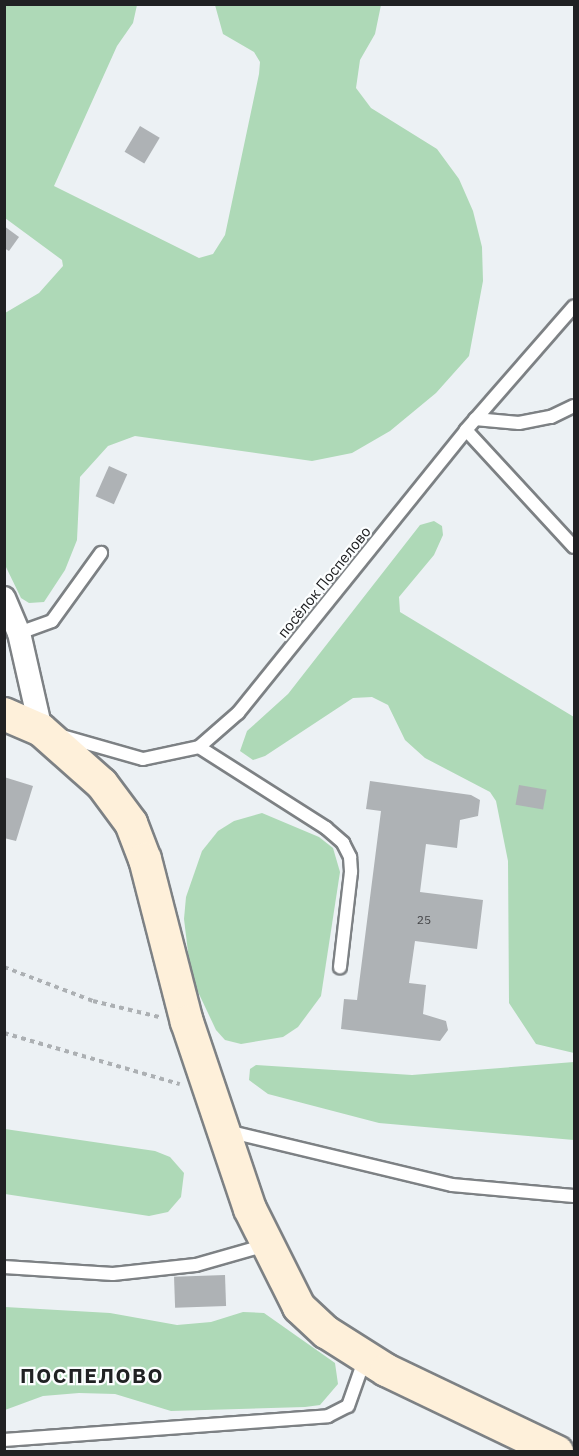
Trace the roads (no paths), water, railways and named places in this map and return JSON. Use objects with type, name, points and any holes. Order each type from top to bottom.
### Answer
[{"type":"main road","points":[[4,714],[41,730],[102,784],[131,823],[145,859],[187,1022],[223,1130],[266,1245],[299,1307],[364,1358],[557,1452]]},
{"type":"street","points":[[4,598],[19,633],[41,730]]},
{"type":"lane","name":"посёлок Поспелово","points":[[41,730],[143,759],[200,747],[238,713],[466,430],[574,306]]},
{"type":"lane","points":[[476,419],[519,423],[551,417],[574,406]]},
{"type":"lane","points":[[466,430],[574,548]]},
{"type":"lane","points":[[19,633],[52,621],[101,553]]},
{"type":"lane","points":[[200,747],[326,828],[343,843],[350,857],[351,872],[340,967]]},
{"type":"lane","points":[[223,1130],[452,1185],[574,1196]]},
{"type":"lane","points":[[4,1267],[112,1274],[196,1265],[266,1245]]},
{"type":"lane","points":[[4,1440],[328,1416],[348,1406],[364,1358]]},
{"type":"district","name":"ПОСПЕЛОВО","points":[[92,1375]]}]
